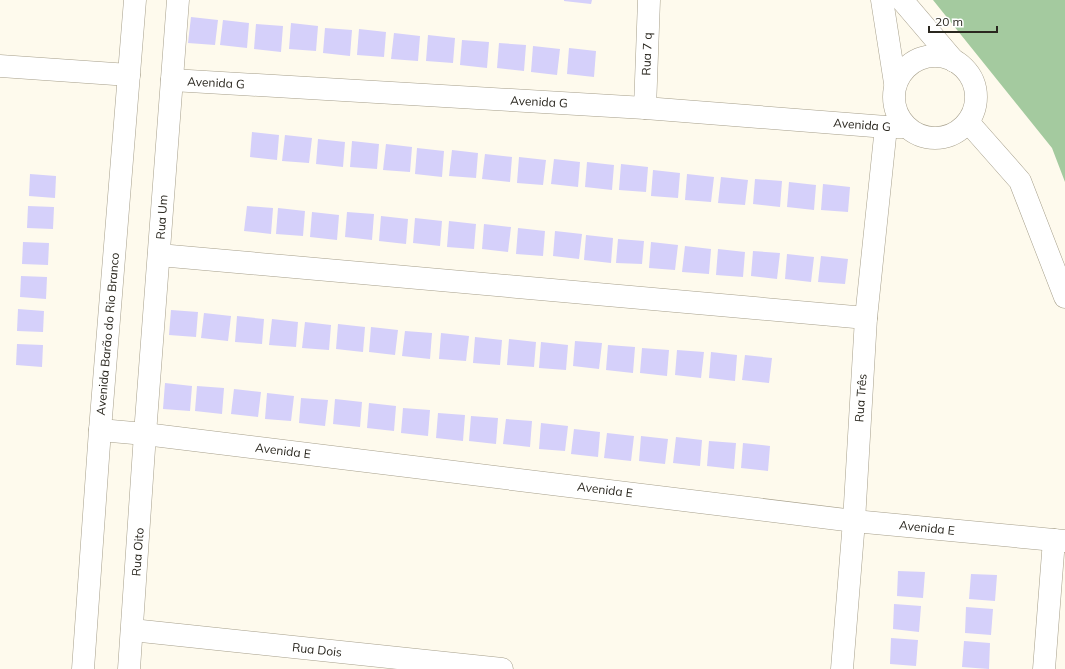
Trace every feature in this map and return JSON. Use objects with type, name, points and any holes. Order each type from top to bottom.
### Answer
[{"type":"street","name":"Avenida Barão do Rio Branco","points":[[84,669],[100,430],[135,0]]},
{"type":"street","name":"Rua Um","points":[[146,434],[178,0]]},
{"type":"street","name":"Rua 7 q","points":[[645,108],[649,0]]},
{"type":"street","points":[[882,0],[895,84]]},
{"type":"street","points":[[902,0],[954,61],[971,77],[975,88],[976,100],[974,112],[968,122],[960,130],[950,136],[938,139],[927,138],[896,127],[898,118],[894,107],[893,95],[895,84],[901,73],[909,64],[919,58],[931,56],[943,57],[954,61]]},
{"type":"street","points":[[0,66],[129,76]]},
{"type":"street","name":"Avenida G","points":[[172,80],[645,108],[896,127]]},
{"type":"street","points":[[968,122],[1020,181],[1065,297]]},
{"type":"street","name":"Rua Três","points":[[842,669],[854,521],[866,318],[896,127]]},
{"type":"street","points":[[159,255],[866,318]]},
{"type":"street","name":"Avenida E","points":[[100,430],[146,434],[854,521],[1059,541]]},
{"type":"street","name":"Rua Oito","points":[[129,669],[146,434]]},
{"type":"street","points":[[1044,669],[1059,541]]},
{"type":"street","name":"Rua Dois","points":[[132,630],[455,667],[502,669]]},
{"type":"green space","points":[[933,0],[1065,0],[1065,182],[1052,148]]},
{"type":"building","points":[[564,0],[592,0],[591,4]]},
{"type":"building","points":[[191,17],[218,20],[215,45],[188,43]]},
{"type":"building","points":[[223,20],[249,23],[247,48],[220,45]]},
{"type":"building","points":[[291,23],[318,26],[316,51],[289,49]]},
{"type":"building","points":[[256,24],[283,26],[281,52],[254,49]]},
{"type":"building","points":[[325,28],[352,30],[350,56],[323,53]]},
{"type":"building","points":[[359,29],[386,32],[384,57],[357,55]]},
{"type":"building","points":[[394,33],[420,36],[418,61],[391,59]]},
{"type":"building","points":[[428,35],[455,38],[453,63],[426,61]]},
{"type":"building","points":[[462,40],[489,42],[487,68],[460,65]]},
{"type":"building","points":[[499,43],[526,45],[524,71],[497,68]]},
{"type":"building","points":[[533,46],[560,49],[557,75],[531,72]]},
{"type":"building","points":[[569,48],[596,51],[594,77],[567,74]]},
{"type":"building","points":[[252,132],[279,135],[277,160],[250,157]]},
{"type":"building","points":[[285,135],[312,138],[309,163],[282,161]]},
{"type":"building","points":[[318,139],[345,142],[343,167],[316,164]]},
{"type":"building","points":[[352,141],[379,144],[377,169],[350,167]]},
{"type":"building","points":[[386,144],[412,147],[410,172],[383,170]]},
{"type":"building","points":[[417,148],[444,151],[442,177],[415,174]]},
{"type":"building","points":[[452,150],[478,153],[476,178],[449,176]]},
{"type":"building","points":[[485,154],[512,157],[510,182],[482,179]]},
{"type":"building","points":[[519,157],[546,160],[543,185],[517,183]]},
{"type":"building","points":[[554,159],[580,162],[578,187],[551,184]]},
{"type":"building","points":[[587,162],[614,165],[612,190],[585,187]]},
{"type":"building","points":[[621,164],[648,167],[646,192],[619,190]]},
{"type":"building","points":[[653,170],[680,173],[678,198],[651,196]]},
{"type":"building","points":[[30,174],[56,176],[55,198],[29,196]]},
{"type":"building","points":[[687,174],[714,177],[711,202],[685,200]]},
{"type":"building","points":[[721,177],[748,180],[745,205],[718,203]]},
{"type":"building","points":[[755,179],[782,181],[780,207],[753,204]]},
{"type":"building","points":[[789,182],[816,185],[814,210],[787,207]]},
{"type":"building","points":[[823,184],[850,187],[848,212],[821,210]]},
{"type":"building","points":[[28,206],[54,207],[53,229],[27,228]]},
{"type":"building","points":[[247,206],[273,208],[271,234],[244,231]]},
{"type":"building","points":[[278,208],[305,211],[303,236],[276,234]]},
{"type":"building","points":[[312,212],[339,215],[337,240],[310,237]]},
{"type":"building","points":[[347,212],[374,214],[372,240],[345,237]]},
{"type":"building","points":[[381,216],[408,219],[406,244],[379,241]]},
{"type":"building","points":[[415,218],[442,221],[440,246],[413,243]]},
{"type":"building","points":[[449,221],[476,224],[474,249],[447,247]]},
{"type":"building","points":[[484,224],[511,227],[508,252],[482,249]]},
{"type":"building","points":[[518,228],[545,231],[543,256],[516,254]]},
{"type":"building","points":[[555,231],[582,234],[579,259],[553,256]]},
{"type":"building","points":[[586,235],[613,238],[611,263],[584,260]]},
{"type":"building","points":[[618,239],[644,241],[642,264],[616,263]]},
{"type":"building","points":[[23,242],[49,243],[48,265],[22,264]]},
{"type":"building","points":[[651,242],[678,245],[675,270],[649,268]]},
{"type":"building","points":[[685,246],[711,249],[709,274],[682,272]]},
{"type":"building","points":[[718,249],[745,252],[743,277],[716,275]]},
{"type":"building","points":[[753,251],[780,253],[777,279],[751,276]]},
{"type":"building","points":[[787,254],[814,257],[811,282],[785,279]]},
{"type":"building","points":[[821,256],[848,259],[845,284],[818,282]]},
{"type":"building","points":[[21,276],[47,277],[46,299],[20,297]]},
{"type":"building","points":[[18,309],[44,311],[43,332],[17,331]]},
{"type":"building","points":[[171,310],[198,312],[196,337],[169,335]]},
{"type":"building","points":[[204,313],[231,316],[228,341],[201,338]]},
{"type":"building","points":[[237,316],[264,319],[262,344],[235,342]]},
{"type":"building","points":[[272,319],[298,322],[296,347],[269,345]]},
{"type":"building","points":[[305,322],[331,325],[329,350],[302,348]]},
{"type":"building","points":[[338,324],[365,327],[363,352],[336,349]]},
{"type":"building","points":[[371,327],[398,330],[395,355],[369,352]]},
{"type":"building","points":[[405,331],[432,333],[430,359],[402,356]]},
{"type":"building","points":[[441,333],[469,336],[466,361],[439,359]]},
{"type":"building","points":[[475,337],[502,340],[500,365],[473,363]]},
{"type":"building","points":[[509,339],[536,342],[534,367],[507,365]]},
{"type":"building","points":[[575,341],[602,343],[599,369],[573,366]]},
{"type":"building","points":[[541,342],[568,345],[566,370],[539,368]]},
{"type":"building","points":[[17,344],[43,345],[42,367],[16,365]]},
{"type":"building","points":[[608,345],[635,347],[633,373],[606,370]]},
{"type":"building","points":[[642,348],[669,350],[667,376],[640,373]]},
{"type":"building","points":[[677,350],[704,352],[701,378],[675,375]]},
{"type":"building","points":[[711,352],[737,355],[735,381],[709,378]]},
{"type":"building","points":[[745,355],[772,358],[769,383],[742,380]]},
{"type":"building","points":[[165,383],[192,386],[190,411],[163,409]]},
{"type":"building","points":[[197,386],[224,388],[222,414],[195,411]]},
{"type":"building","points":[[234,389],[261,392],[258,417],[231,414]]},
{"type":"building","points":[[267,393],[294,396],[291,421],[265,419]]},
{"type":"building","points":[[301,398],[328,400],[325,426],[299,423]]},
{"type":"building","points":[[335,399],[362,402],[360,427],[333,424]]},
{"type":"building","points":[[369,403],[396,406],[394,431],[367,428]]},
{"type":"building","points":[[403,408],[430,410],[428,436],[401,433]]},
{"type":"building","points":[[438,413],[465,415],[463,441],[436,438]]},
{"type":"building","points":[[471,416],[498,418],[496,444],[469,441]]},
{"type":"building","points":[[506,419],[532,421],[530,447],[503,444]]},
{"type":"building","points":[[541,423],[568,426],[565,451],[539,449]]},
{"type":"building","points":[[574,429],[600,432],[598,457],[571,454]]},
{"type":"building","points":[[607,433],[634,436],[631,461],[604,458]]},
{"type":"building","points":[[641,436],[668,439],[665,464],[639,461]]},
{"type":"building","points":[[676,437],[702,440],[700,466],[673,463]]},
{"type":"building","points":[[709,441],[736,443],[734,469],[707,466]]},
{"type":"building","points":[[743,443],[770,446],[768,471],[741,468]]},
{"type":"building","points":[[898,571],[925,572],[923,598],[897,596]]},
{"type":"building","points":[[971,574],[997,575],[995,601],[969,599]]},
{"type":"building","points":[[894,604],[921,606],[919,632],[893,629]]},
{"type":"building","points":[[966,607],[993,609],[991,635],[965,633]]},
{"type":"building","points":[[891,638],[918,640],[916,666],[890,664]]},
{"type":"building","points":[[964,641],[990,643],[989,669],[962,667]]}]
